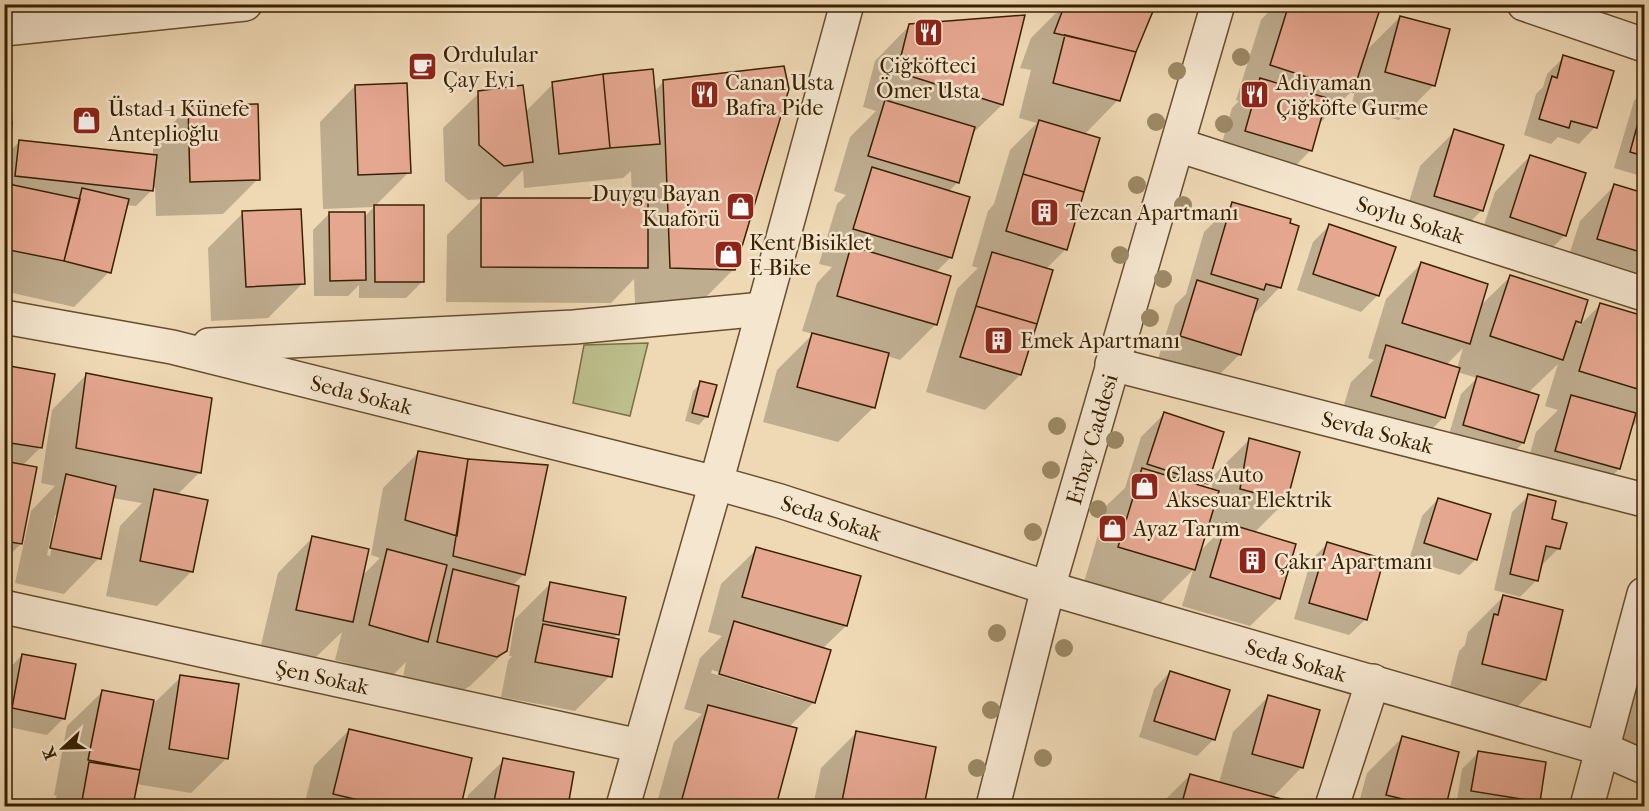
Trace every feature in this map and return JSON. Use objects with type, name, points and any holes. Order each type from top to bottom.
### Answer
[{"type":"street","points":[[623,807],[716,483],[847,4]]},
{"type":"street","name":"Erbay Caddesi","points":[[993,807],[1048,588],[1218,4]]},
{"type":"street","points":[[1524,4],[1644,45]]},
{"type":"street","points":[[4,29],[233,5]]},
{"type":"street","name":"Soylu Sokak","points":[[1178,145],[1644,294]]},
{"type":"street","points":[[172,347],[574,327],[764,309]]},
{"type":"street","name":"Seda Sokak","points":[[4,317],[172,347],[716,483],[780,501],[1048,588],[1603,749],[1644,766]]},
{"type":"street","name":"Sevda Sokak","points":[[1112,364],[1644,500]]},
{"type":"street","points":[[1587,807],[1644,594]]},
{"type":"street","name":"Şen Sokak","points":[[4,607],[640,746]]},
{"type":"street","points":[[1332,807],[1373,681]]},
{"type":"green space","points":[[648,343],[630,416],[573,403],[584,345]]},
{"type":"building","points":[[1065,4],[1156,4],[1136,52],[1054,33]]},
{"type":"building","points":[[1289,4],[1364,4],[1380,9],[1353,92],[1270,65]]},
{"type":"building","points":[[1025,15],[1003,105],[897,72],[909,24]]},
{"type":"building","points":[[1400,16],[1450,29],[1435,86],[1385,72]]},
{"type":"building","points":[[1065,35],[1136,52],[1120,101],[1053,83]]},
{"type":"building","points":[[1563,55],[1614,71],[1597,128],[1571,121],[1569,128],[1539,119],[1552,76],[1557,78]]},
{"type":"building","points":[[784,66],[789,89],[735,270],[670,268],[663,80]]},
{"type":"building","points":[[653,69],[660,144],[610,148],[603,74]]},
{"type":"building","points":[[603,74],[610,148],[559,154],[552,82]]},
{"type":"building","points":[[1260,78],[1327,98],[1312,151],[1245,131]]},
{"type":"building","points":[[407,83],[411,173],[358,175],[355,85]]},
{"type":"building","points":[[523,85],[533,162],[504,166],[479,145],[478,91]]},
{"type":"building","points":[[885,100],[975,127],[959,183],[868,156]]},
{"type":"building","points":[[1644,101],[1644,156],[1630,152]]},
{"type":"building","points":[[258,104],[260,180],[190,182],[188,106]]},
{"type":"building","points":[[1039,120],[1100,138],[1084,192],[1023,174]]},
{"type":"building","points":[[4,121],[12,122],[6,172],[4,171]]},
{"type":"building","points":[[1454,129],[1504,145],[1483,211],[1434,196]]},
{"type":"building","points":[[19,140],[157,155],[153,191],[15,176]]},
{"type":"building","points":[[1530,155],[1586,173],[1566,236],[1510,217]]},
{"type":"building","points":[[872,167],[970,197],[952,258],[853,229]]},
{"type":"building","name":"Tezcan Apartmanı","points":[[1023,174],[1084,192],[1067,250],[1006,231]]},
{"type":"building","points":[[4,183],[80,199],[64,261],[4,249]]},
{"type":"building","points":[[1614,184],[1644,193],[1644,253],[1597,239]]},
{"type":"building","points":[[82,188],[129,199],[111,273],[64,261]]},
{"type":"building","points":[[481,198],[648,198],[648,268],[481,267]]},
{"type":"building","points":[[1232,202],[1291,219],[1290,223],[1299,226],[1281,288],[1266,284],[1264,290],[1211,274]]},
{"type":"building","points":[[374,205],[424,205],[424,282],[375,282]]},
{"type":"building","points":[[301,209],[305,284],[246,287],[242,211]]},
{"type":"building","points":[[329,212],[365,212],[366,280],[330,281]]},
{"type":"building","points":[[1329,224],[1396,247],[1379,296],[1313,274]]},
{"type":"building","points":[[851,246],[951,276],[937,325],[837,296]]},
{"type":"building","points":[[992,252],[1053,270],[1037,324],[976,306]]},
{"type":"building","points":[[1421,262],[1488,284],[1470,344],[1402,323]]},
{"type":"building","points":[[1510,275],[1588,300],[1581,323],[1576,321],[1563,360],[1490,336]]},
{"type":"building","points":[[1197,280],[1258,299],[1241,355],[1180,336]]},
{"type":"building","points":[[1600,303],[1644,316],[1644,391],[1579,371]]},
{"type":"building","name":"Emek Apartmanı","points":[[976,306],[1037,324],[1021,375],[960,357]]},
{"type":"building","points":[[812,333],[889,353],[875,408],[797,387]]},
{"type":"building","points":[[1386,345],[1460,368],[1445,418],[1371,396]]},
{"type":"building","points":[[4,365],[55,374],[42,448],[4,442]]},
{"type":"building","points":[[86,373],[212,398],[201,473],[76,448]]},
{"type":"building","points":[[1477,376],[1539,395],[1524,443],[1463,425]]},
{"type":"building","points":[[700,381],[717,385],[708,417],[692,413]]},
{"type":"building","points":[[1571,395],[1636,413],[1620,469],[1555,451]]},
{"type":"building","points":[[1164,412],[1224,432],[1208,484],[1147,464]]},
{"type":"building","points":[[1249,438],[1300,452],[1287,501],[1240,489]]},
{"type":"building","points":[[418,451],[468,459],[457,536],[405,520]]},
{"type":"building","points":[[468,459],[548,465],[525,575],[453,556]]},
{"type":"building","points":[[4,461],[37,467],[22,544],[4,541]]},
{"type":"building","points":[[1142,468],[1219,491],[1195,570],[1118,547]]},
{"type":"building","points":[[66,474],[116,486],[101,559],[50,548]]},
{"type":"building","points":[[154,489],[208,500],[193,572],[140,561]]},
{"type":"building","points":[[1528,494],[1556,501],[1552,519],[1567,523],[1560,549],[1546,546],[1538,581],[1510,574]]},
{"type":"building","points":[[1438,498],[1491,514],[1477,560],[1424,543]]},
{"type":"building","name":"Çakır Apartmanı","points":[[1226,523],[1296,544],[1280,599],[1210,577]]},
{"type":"building","points":[[312,536],[369,549],[353,622],[296,610]]},
{"type":"building","points":[[1327,542],[1384,559],[1367,620],[1309,603]]},
{"type":"building","points":[[756,547],[861,576],[847,626],[742,597]]},
{"type":"building","points":[[387,549],[447,565],[428,642],[369,625]]},
{"type":"building","points":[[453,569],[519,586],[507,651],[497,657],[437,642]]},
{"type":"building","points":[[550,582],[626,597],[619,635],[543,621]]},
{"type":"building","points":[[1503,595],[1563,610],[1546,680],[1482,664],[1494,614],[1498,615]]},
{"type":"building","points":[[734,621],[831,650],[815,703],[719,674]]},
{"type":"building","points":[[543,624],[619,639],[612,677],[535,662]]},
{"type":"building","points":[[22,654],[76,664],[65,719],[12,708]]},
{"type":"building","points":[[1170,671],[1230,690],[1215,740],[1154,721]]},
{"type":"building","points":[[180,675],[239,684],[228,759],[169,749]]},
{"type":"building","points":[[102,690],[154,700],[140,770],[88,760]]},
{"type":"building","points":[[1268,695],[1320,710],[1303,768],[1252,754]]},
{"type":"building","points":[[708,705],[797,728],[776,806],[680,806]]},
{"type":"building","points":[[349,729],[472,758],[461,806],[384,806],[333,794]]},
{"type":"building","points":[[856,731],[936,747],[924,806],[841,806]]},
{"type":"building","points":[[1402,736],[1459,752],[1446,806],[1431,806],[1386,795]]},
{"type":"building","points":[[1478,751],[1546,762],[1540,802],[1471,791]]},
{"type":"building","points":[[503,758],[574,772],[568,806],[493,806]]},
{"type":"building","points":[[89,762],[140,770],[133,806],[81,806]]},
{"type":"building","points":[[1190,774],[1285,800],[1283,806],[1181,806]]},
{"type":"building","points":[[1464,800],[1497,806],[1463,806]]},
{"type":"place","name":"Çiğköfteci Ömer Usta","points":[[928,33]]},
{"type":"place","name":"Ordulular Çay Evi","points":[[422,67]]},
{"type":"place","name":"Canan Usta Bafra Pide","points":[[704,95]]},
{"type":"place","name":"Adıyaman Çiğköfte Gurme","points":[[1255,95]]},
{"type":"place","name":"Üstad-ı Künefe Anteplioğlu","points":[[87,121]]},
{"type":"place","name":"Duygu Bayan Kuaförü","points":[[741,206]]},
{"type":"place","name":"Tezcan Apartmanı","points":[[1045,212]]},
{"type":"place","name":"Kent Bisiklet E-Bike","points":[[728,255]]},
{"type":"place","name":"Emek Apartmanı","points":[[999,340]]},
{"type":"place","name":"Class Auto Aksesuar Elektrik","points":[[1145,487]]},
{"type":"place","name":"Ayaz Tarım","points":[[1112,528]]},
{"type":"place","name":"Çakır Apartmanı","points":[[1253,561]]}]
